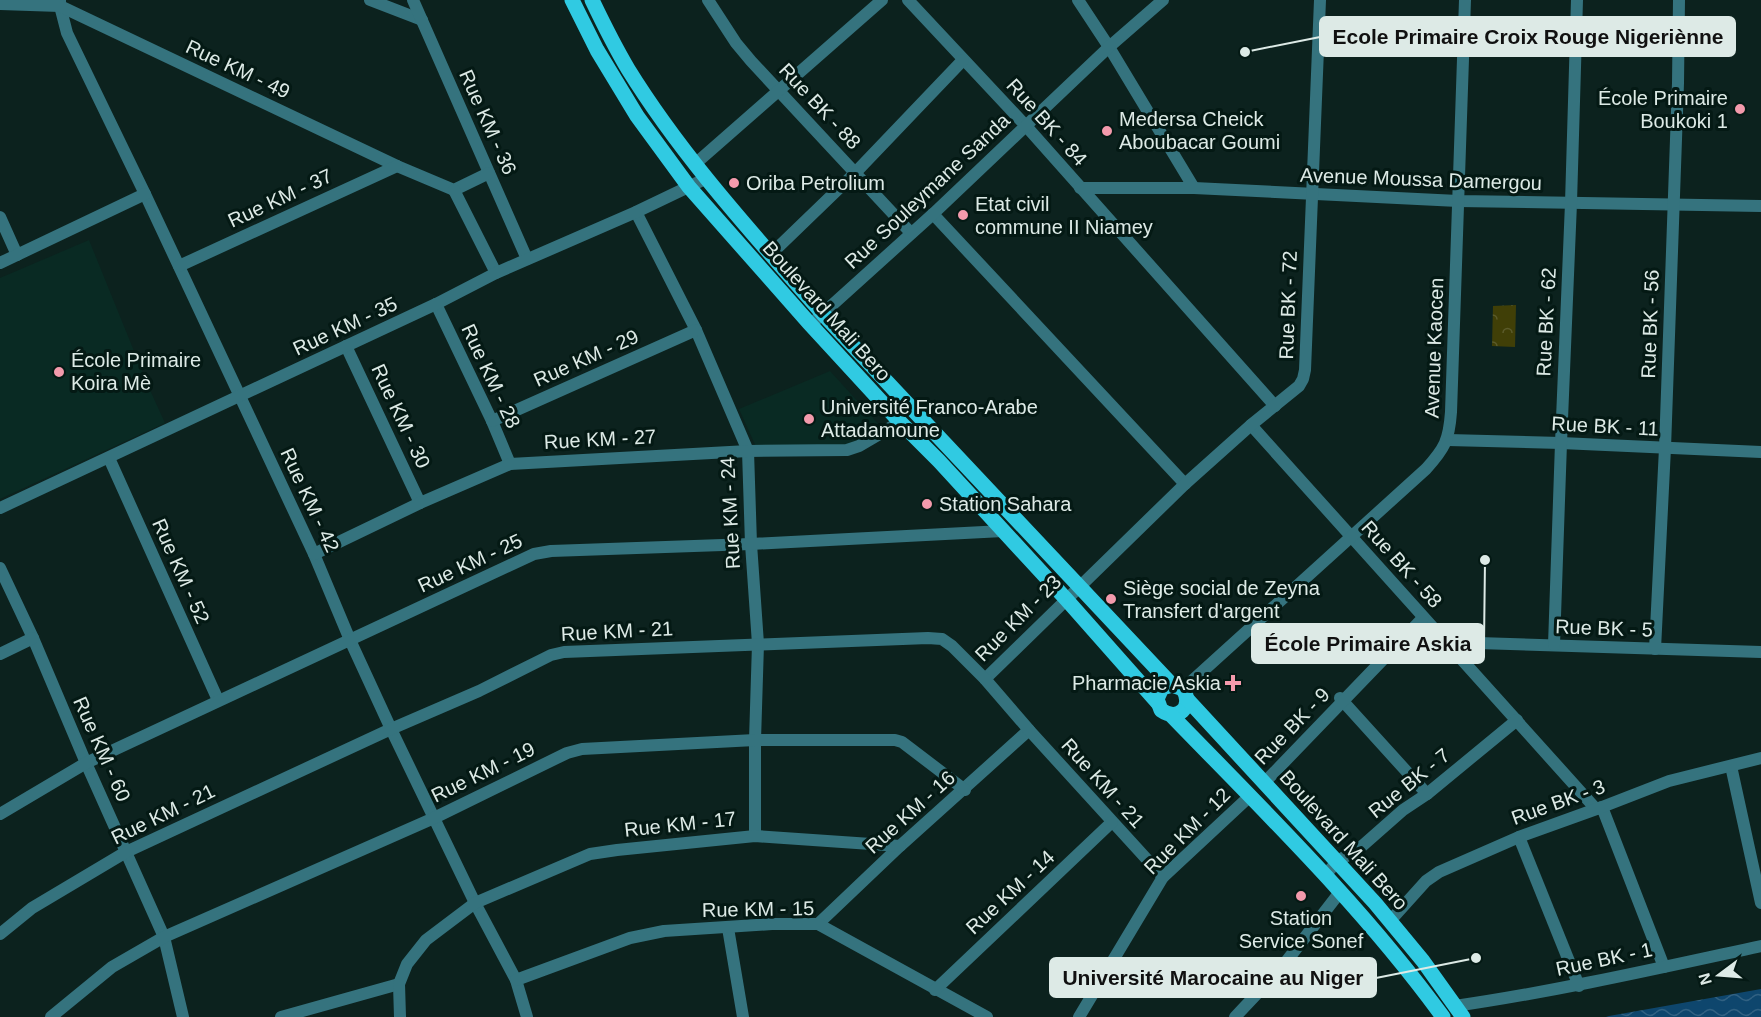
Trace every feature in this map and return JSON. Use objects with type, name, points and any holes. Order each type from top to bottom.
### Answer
[{"type":"main road","name":"Boulevard Mali Bero","points":[[572,0],[597,50],[637,116],[689,187],[810,325],[939,461],[1158,703]]},
{"type":"main road","name":"Boulevard Mali Bero","points":[[592,0],[627,68],[646,97],[695,164],[771,254],[823,314],[1181,691],[1338,861],[1423,961],[1459,1011]]},
{"type":"main road","points":[[939,461],[948,459],[952,450]]},
{"type":"main road","points":[[962,486],[964,476],[973,472]]},
{"type":"main road","points":[[1167,686],[1181,691],[1185,707],[1171,715],[1163,712],[1158,703],[1160,690],[1167,686]]},
{"type":"main road","name":"Boulevard Mali Bero","points":[[1171,715],[1325,875],[1411,973],[1443,1017]]},
{"type":"street","points":[[370,0],[422,20]]},
{"type":"street","name":"Rue KM - 36","points":[[413,0],[527,259]]},
{"type":"street","name":"Rue BK - 88","points":[[708,0],[736,43],[911,233]]},
{"type":"street","points":[[695,164],[882,0]]},
{"type":"street","name":"Rue BK - 84","points":[[908,0],[1026,126],[1275,406]]},
{"type":"street","points":[[1078,0],[1194,188]]},
{"type":"street","name":"Rue Souleymane Sanda","points":[[810,325],[933,214],[1109,47],[1162,0]]},
{"type":"street","name":"Rue BK - 72","points":[[1079,585],[1185,484],[1299,386],[1303,379],[1320,0]]},
{"type":"street","name":"Avenue Kaocen","points":[[1181,691],[1426,469],[1448,440],[1451,412],[1465,0]]},
{"type":"street","name":"Rue BK - 62","points":[[1554,645],[1571,203],[1576,0]]},
{"type":"street","name":"Rue BK - 56","points":[[1655,649],[1665,448],[1679,0]]},
{"type":"street","name":"Rue KM - 49","points":[[0,4],[60,3],[397,166],[454,190]]},
{"type":"street","name":"Rue KM - 42","points":[[60,3],[68,33],[314,554],[391,729],[475,903],[516,980],[527,1017]]},
{"type":"street","points":[[771,254],[856,172],[963,60]]},
{"type":"street","name":"Rue KM - 37","points":[[179,266],[397,166]]},
{"type":"street","points":[[489,174],[454,190],[496,273]]},
{"type":"street","name":"Rue KM - 35","points":[[0,508],[240,397],[496,273],[636,212],[707,177]]},
{"type":"street","name":"Avenue Moussa Damergou","points":[[1080,188],[1194,188],[1458,201],[1761,206]]},
{"type":"street","points":[[0,263],[145,194]]},
{"type":"street","name":"Rue KM - 24","points":[[636,212],[696,330],[748,451],[751,544],[758,644],[755,836]]},
{"type":"street","points":[[933,214],[1185,484]]},
{"type":"street","points":[[0,218],[17,255]]},
{"type":"street","name":"Rue KM - 28","points":[[436,304],[510,464]]},
{"type":"street","name":"Rue KM - 29","points":[[492,421],[696,330]]},
{"type":"street","name":"Rue KM - 30","points":[[346,346],[420,503]]},
{"type":"street","name":"Rue KM - 27","points":[[314,554],[420,503],[510,464],[748,451],[852,449],[900,422]]},
{"type":"street","name":"Rue BK - 58","points":[[1251,425],[1423,618],[1599,808],[1664,967]]},
{"type":"street","name":"Rue BK - 11","points":[[1448,440],[1761,452]]},
{"type":"street","name":"Rue KM - 52","points":[[109,458],[218,700]]},
{"type":"street","name":"Rue KM - 25","points":[[0,814],[86,763],[534,554],[1003,531]]},
{"type":"street","name":"Rue KM - 60","points":[[0,568],[165,937],[183,1017]]},
{"type":"street","name":"Rue KM - 23","points":[[985,679],[1079,585]]},
{"type":"street","name":"Rue BK - 9","points":[[1264,783],[1342,699],[1423,618]]},
{"type":"street","points":[[0,654],[33,638]]},
{"type":"street","name":"Rue KM - 21","points":[[0,934],[25,913],[57,892],[126,852],[391,729],[479,692],[558,653],[942,639],[985,679],[1163,878]]},
{"type":"street","name":"Rue BK - 5","points":[[1446,642],[1761,652]]},
{"type":"street","points":[[1342,699],[1427,794]]},
{"type":"street","name":"Rue BK - 7","points":[[1325,875],[1338,861],[1360,847],[1403,810],[1427,794],[1516,720]]},
{"type":"street","name":"Rue KM - 16","points":[[818,924],[900,846],[965,790],[1029,730]]},
{"type":"street","name":"Rue KM - 19","points":[[51,1017],[112,967],[165,937],[434,818],[567,753],[582,749],[755,740],[895,740],[902,742],[965,790]]},
{"type":"street","name":"Rue BK - 3","points":[[1390,921],[1432,876],[1519,837],[1669,781],[1761,758]]},
{"type":"street","points":[[1731,766],[1761,903]]},
{"type":"street","name":"Rue KM - 12","points":[[1079,1017],[1163,878],[1250,796]]},
{"type":"street","name":"Rue KM - 14","points":[[935,990],[1112,822]]},
{"type":"street","name":"Rue KM - 17","points":[[399,984],[407,964],[426,940],[475,903],[590,854],[755,836],[900,846]]},
{"type":"street","points":[[1519,837],[1579,986]]},
{"type":"street","points":[[1235,1017],[1282,967],[1340,892]]},
{"type":"street","name":"Rue KM - 15","points":[[516,980],[638,936],[664,931],[772,924],[818,924],[987,1017]]},
{"type":"street","points":[[728,928],[743,1017]]},
{"type":"street","name":"Rue BK - 1","points":[[1459,1011],[1761,946]]},
{"type":"street","points":[[281,1017],[399,984],[400,1017]]},
{"type":"street","points":[[68,1003],[71,1017]]},
{"type":"shaded area","points":[[89,240],[165,423],[0,499],[0,278]]},
{"type":"shaded area","name":"Université Franco-Arabe Attadamoune","points":[[830,371],[883,429],[850,448],[757,449],[739,409]]},
{"type":"green space","points":[[1516,305],[1515,347],[1492,346],[1493,306]]},
{"type":"water","points":[[1761,989],[1761,1017],[1606,1017],[1609,1016]]},
{"type":"place","name":"Ecole Primaire Croix Rouge Nigeriènne","points":[[1245,52]]},
{"type":"place","name":"École Primaire Boukoki 1","points":[[1740,109]]},
{"type":"place","name":"Medersa Cheick Aboubacar Goumi","points":[[1107,131]]},
{"type":"place","name":"Oriba Petrolium","points":[[734,183]]},
{"type":"place","name":"Etat civil commune II Niamey","points":[[963,215]]},
{"type":"place","name":"École Primaire Koira Mè","points":[[59,372]]},
{"type":"place","name":"Université Franco-Arabe Attadamoune","points":[[809,419]]},
{"type":"place","name":"Station Sahara","points":[[927,504]]},
{"type":"place","name":"École Primaire Askia","points":[[1485,560]]},
{"type":"place","name":"Siège social de Zeyna Transfert d'argent","points":[[1111,599]]},
{"type":"place","name":"Pharmacie Askia","points":[[1233,683]]},
{"type":"place","name":"Station Service Sonef","points":[[1301,896]]},
{"type":"place","name":"Université Marocaine au Niger","points":[[1476,958]]}]
